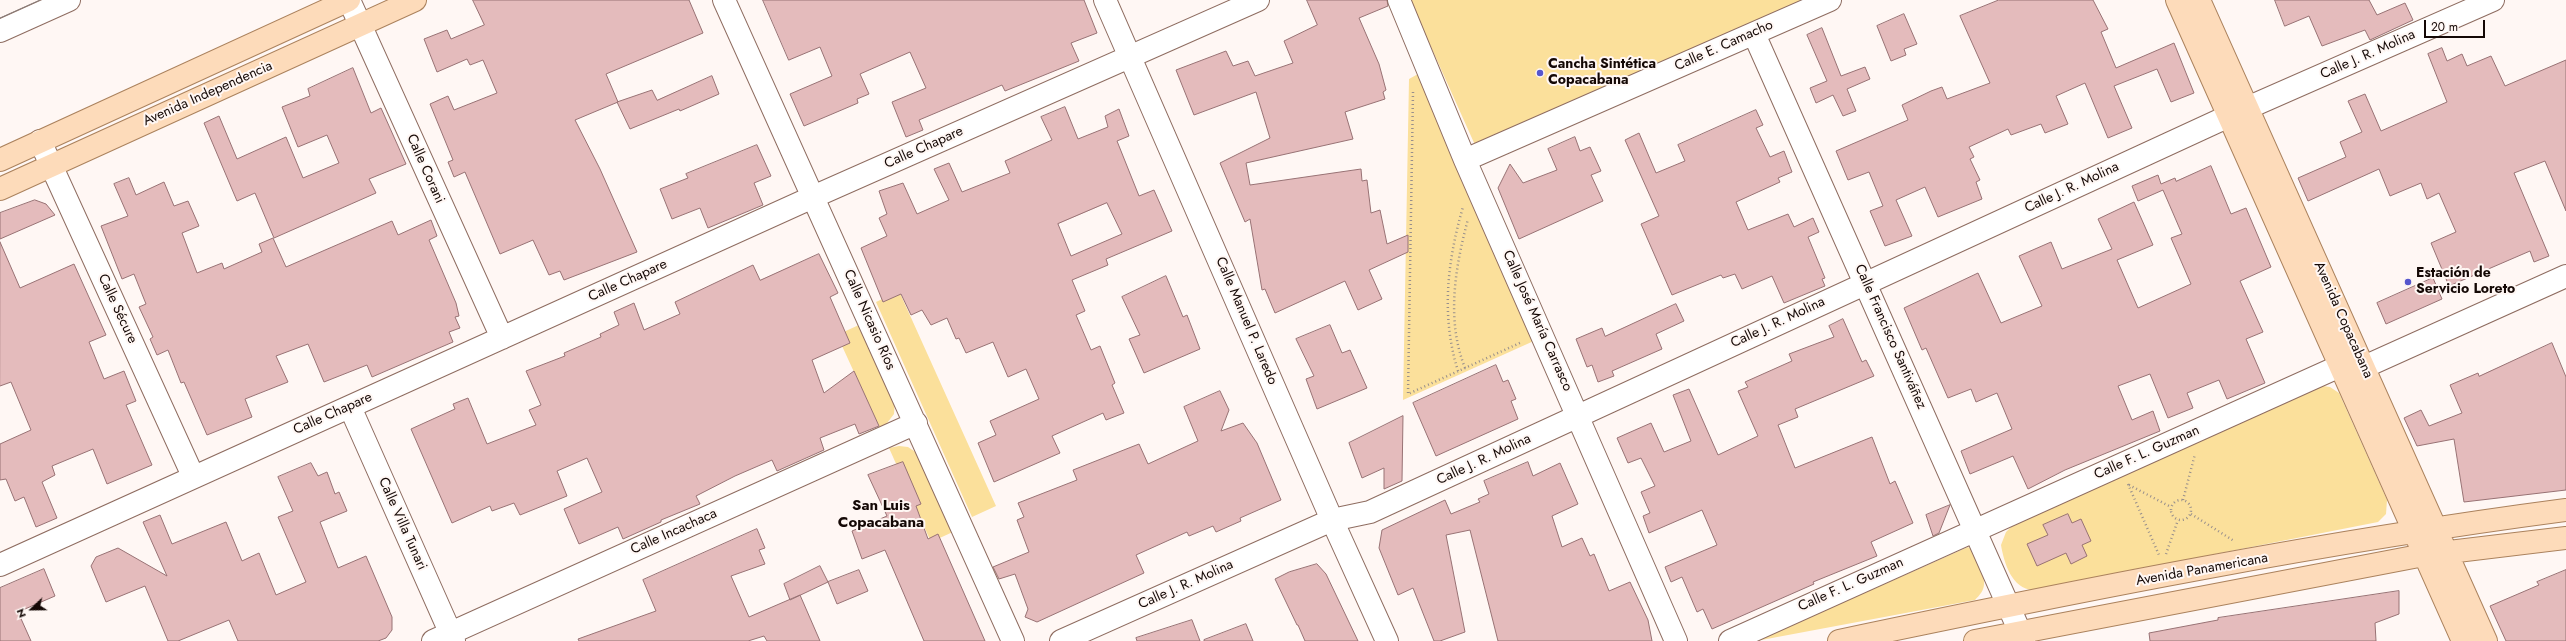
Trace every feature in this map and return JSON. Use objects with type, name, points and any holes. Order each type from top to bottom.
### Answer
[{"type":"main road","name":"Avenida Independencia","points":[[0,160],[349,0]]},
{"type":"main road","name":"Avenida Independencia","points":[[0,189],[416,0]]},
{"type":"main road","name":"Avenida Copacabana","points":[[2177,0],[2239,112],[2364,367],[2486,641]]},
{"type":"main road","name":"Avenida Copacabana","points":[[2199,0],[2239,112],[2340,366],[2412,531],[2463,641]]},
{"type":"main road","name":"Avenida Panamericana","points":[[1839,641],[2008,605],[2412,531],[2566,510]]},
{"type":"main road","name":"Avenida Panamericana","points":[[1975,641],[2022,636],[2424,556],[2566,538]]},
{"type":"street","points":[[0,31],[69,0]]},
{"type":"street","name":"Calle Corani","points":[[349,0],[502,338]]},
{"type":"street","name":"Calle Nicasio Ríos","points":[[724,0],[1013,641]]},
{"type":"street","name":"Calle Manuel P. Laredo","points":[[1105,0],[1131,55],[1332,520],[1387,641]]},
{"type":"street","name":"Calle Chapare","points":[[0,565],[193,476],[350,407],[1131,55],[1258,0]]},
{"type":"street","name":"Calle José María Carrasco","points":[[1399,0],[1428,74],[1465,160],[1579,416],[1676,641]]},
{"type":"street","name":"Calle E. Camacho","points":[[1465,160],[1830,0]]},
{"type":"street","name":"Calle J. R. Molina","points":[[1061,641],[1332,520],[1370,512],[1865,282],[2239,112],[2493,0]]},
{"type":"street","name":"Calle Francisco Santiváñez","points":[[1754,34],[1976,529],[2022,636]]},
{"type":"street","name":"Calle Sécure","points":[[40,141],[193,476]]},
{"type":"street","name":"Calle F. L. Guzman","points":[[1730,641],[2340,366],[2364,367],[2566,276]]},
{"type":"street","name":"Calle Villa Tunari","points":[[350,407],[446,638]]},
{"type":"street","name":"Calle Incachaca","points":[[446,638],[916,423]]},
{"type":"path","points":[[1428,74],[1414,81],[1408,394],[1542,333]]},
{"type":"path","points":[[1458,371],[1450,345],[1447,315],[1452,254],[1465,200]]},
{"type":"path","points":[[1466,368],[1458,348],[1454,321],[1455,286],[1461,245],[1470,212]]},
{"type":"path","points":[[2182,500],[2198,446]]},
{"type":"path","points":[[2126,480],[2163,561],[2178,520]]},
{"type":"path","points":[[2128,485],[2171,507]]},
{"type":"path","points":[[2182,500],[2189,504],[2190,514],[2187,519],[2178,520],[2171,514],[2171,507],[2176,501],[2182,500]]},
{"type":"path","points":[[2190,514],[2235,541]]},
{"type":"shaded area","name":"Cancha Sintética Copacabana","points":[[1410,0],[1813,0],[1475,145]]},
{"type":"shaded area","points":[[1418,74],[1536,340],[1403,400],[1409,79]]},
{"type":"shaded area","points":[[899,291],[996,506],[972,517],[876,302]]},
{"type":"shaded area","points":[[861,324],[895,399],[894,414],[881,431],[837,335]]},
{"type":"shaded area","points":[[2323,386],[2330,387],[2339,393],[2387,500],[2386,514],[2378,522],[2033,590],[2026,589],[2020,585],[2010,574],[2004,559],[2001,545],[2006,532],[2012,526]]},
{"type":"shaded area","points":[[899,446],[908,447],[920,455],[955,531],[931,542],[889,448]]},
{"type":"shaded area","points":[[1968,547],[1977,558],[1984,580],[1984,586],[1975,600],[1756,641]]},
{"type":"building","points":[[473,0],[689,0],[703,33],[606,74],[618,102],[575,120],[600,169],[637,252],[564,280],[560,271],[549,275],[533,240],[500,254],[465,172],[454,177],[448,162],[453,160],[430,104],[448,96],[454,110],[497,93],[483,60],[470,65],[467,59],[437,72],[424,39],[447,30],[451,39],[484,25]]},
{"type":"building","points":[[763,0],[1084,0],[1097,33],[1071,43],[1079,61],[1005,91],[1002,85],[919,120],[923,130],[906,137],[892,102],[926,88],[910,52],[860,74],[869,94],[857,99],[858,103],[804,126],[790,94],[832,76],[820,47],[789,60]]},
{"type":"building","points":[[1307,0],[1387,0],[1388,6],[1359,18],[1379,64],[1386,90],[1383,92],[1385,99],[1345,112],[1353,139],[1246,163],[1250,185],[1361,169],[1362,181],[1367,180],[1371,213],[1380,210],[1387,244],[1408,235],[1408,252],[1369,270],[1382,299],[1358,310],[1345,281],[1275,313],[1265,289],[1262,290],[1250,219],[1245,222],[1220,163],[1270,138],[1256,92],[1194,115],[1176,70],[1226,51],[1233,66],[1248,61],[1255,76],[1293,63],[1284,41],[1317,25]]},
{"type":"building","points":[[1999,0],[2093,0],[2108,29],[2101,32],[2116,68],[2174,43],[2194,93],[2171,102],[2157,69],[2114,86],[2132,128],[2108,138],[2085,83],[2056,96],[2068,124],[2045,133],[2041,124],[2011,135],[2008,129],[1969,147],[1974,157],[1970,159],[1980,180],[1976,182],[1982,199],[1938,217],[1925,187],[1896,200],[1912,236],[1885,246],[1870,211],[1883,206],[1869,172],[1848,180],[1836,151],[1908,120],[1902,105],[1931,91],[1942,87],[1947,99],[1990,83],[1960,16]]},
{"type":"building","points":[[2275,0],[2369,0],[2377,15],[2405,3],[2413,20],[2370,40],[2365,30],[2322,46],[2309,16],[2285,26]]},
{"type":"building","points":[[1904,14],[1917,44],[1904,49],[1906,55],[1891,61],[1877,26]]},
{"type":"building","points":[[1822,28],[1841,76],[1865,67],[1870,79],[1847,89],[1856,111],[1843,116],[1833,95],[1816,103],[1810,88],[1827,81],[1807,35]]},
{"type":"building","points":[[2442,48],[2447,61],[2462,54],[2467,66],[2491,56],[2505,86],[2566,60],[2566,211],[2545,161],[2514,173],[2549,256],[2534,262],[2530,251],[2449,286],[2431,243],[2456,232],[2439,193],[2427,199],[2421,183],[2390,196],[2379,169],[2308,201],[2298,178],[2346,157],[2340,142],[2362,132],[2348,101],[2365,94],[2381,131],[2447,102],[2428,54]]},
{"type":"building","points":[[353,68],[371,113],[381,108],[406,164],[369,179],[376,193],[274,238],[255,193],[237,201],[204,123],[219,116],[237,159],[286,137],[303,178],[339,163],[327,135],[298,147],[282,107],[310,96],[308,89]]},
{"type":"building","points":[[712,76],[719,94],[680,111],[679,109],[630,129],[617,102],[652,90],[657,100]]},
{"type":"building","points":[[1065,107],[1078,139],[1108,127],[1105,116],[1119,109],[1129,136],[1117,141],[1139,196],[1154,190],[1172,231],[1106,259],[1108,265],[1072,280],[1085,311],[1076,315],[1091,350],[1100,346],[1115,383],[1112,385],[1124,413],[1106,420],[1103,413],[1052,436],[1060,453],[994,482],[978,443],[996,435],[990,421],[1039,399],[1026,369],[1008,377],[993,342],[966,353],[959,338],[956,339],[947,318],[931,325],[922,310],[911,315],[901,294],[883,302],[861,248],[887,236],[879,218],[887,214],[879,191],[903,183],[917,214],[949,200],[934,169],[949,163],[962,192],[1010,173],[1005,161],[1052,140],[1041,117]],"holes":[[[1107,203],[1122,234],[1071,256],[1058,224]]]},
{"type":"building","points":[[1756,110],[1763,125],[1756,128],[1770,157],[1784,151],[1792,172],[1778,178],[1780,182],[1736,202],[1748,230],[1788,214],[1794,227],[1813,218],[1819,232],[1808,237],[1825,278],[1822,279],[1825,286],[1784,303],[1772,276],[1742,289],[1735,274],[1723,278],[1721,275],[1672,295],[1641,224],[1659,216],[1625,140],[1639,133],[1656,173],[1685,161],[1678,145]]},
{"type":"building","points":[[1575,137],[1580,151],[1590,147],[1601,171],[1591,175],[1603,201],[1519,239],[1498,188],[1510,164],[1523,183],[1557,170],[1548,149]]},
{"type":"building","points":[[757,145],[771,176],[754,183],[763,205],[708,228],[700,208],[672,219],[660,189],[688,178],[686,174]]},
{"type":"building","points":[[2211,166],[2231,214],[2246,208],[2271,267],[2240,281],[2263,332],[2246,339],[2265,383],[2227,399],[2219,380],[2187,393],[2193,408],[2168,418],[2150,374],[2118,386],[2132,420],[2153,411],[2160,431],[2065,470],[2028,489],[2013,456],[1970,474],[1961,451],[2012,429],[1997,393],[1976,402],[1971,389],[1948,398],[1926,348],[1922,350],[1904,308],[1978,273],[2001,323],[2042,306],[2019,256],[2051,242],[2062,269],[2112,249],[2098,219],[2134,202],[2153,245],[2117,260],[2138,308],[2191,284],[2171,238],[2182,234],[2163,190],[2138,201],[2132,186],[2158,175],[2161,184],[2175,178],[2176,181]]},
{"type":"building","points":[[129,178],[136,195],[164,182],[174,206],[188,201],[199,226],[182,233],[197,273],[222,263],[224,269],[262,252],[259,244],[273,238],[286,267],[392,221],[398,235],[431,220],[437,236],[429,240],[456,303],[459,316],[455,317],[460,328],[449,332],[453,342],[372,377],[367,365],[324,382],[308,344],[276,356],[288,382],[245,399],[252,417],[207,435],[184,382],[181,383],[168,350],[157,355],[150,339],[153,337],[139,307],[146,304],[134,274],[122,279],[101,226],[128,216],[114,184]]},
{"type":"building","points":[[35,200],[46,204],[55,215],[0,239],[0,213]]},
{"type":"building","points":[[0,242],[20,288],[74,264],[106,335],[89,342],[104,379],[124,371],[136,401],[126,405],[152,465],[107,484],[93,449],[52,466],[55,475],[42,482],[57,518],[36,527],[24,497],[15,501],[6,479],[0,480],[0,444],[31,430],[11,382],[0,386]]},
{"type":"building","points":[[819,254],[838,293],[830,297],[850,343],[812,360],[824,393],[854,371],[879,426],[859,434],[855,424],[820,438],[824,450],[777,471],[772,460],[735,476],[696,496],[700,504],[661,520],[661,522],[623,539],[618,527],[579,544],[564,509],[602,492],[587,458],[557,471],[567,496],[520,515],[514,503],[492,511],[490,506],[452,523],[411,429],[455,409],[453,404],[468,398],[487,444],[536,425],[529,410],[541,405],[526,371],[565,356],[564,353],[601,337],[600,334],[619,325],[614,312],[634,303],[644,330],[680,314],[675,302],[753,265],[760,280]]},
{"type":"building","points":[[1166,276],[1183,317],[1187,315],[1200,349],[1144,373],[1129,339],[1140,335],[1122,297]]},
{"type":"building","points":[[2433,278],[2442,299],[2386,324],[2377,303]]},
{"type":"building","points":[[1676,304],[1684,321],[1656,334],[1662,349],[1612,371],[1614,376],[1598,382],[1592,365],[1587,367],[1576,339],[1602,328],[1605,336]]},
{"type":"building","points":[[1843,319],[1862,362],[1866,360],[1874,376],[1795,409],[1798,417],[1778,425],[1795,468],[1872,437],[1890,484],[1895,481],[1913,523],[1871,542],[1877,556],[1813,582],[1814,584],[1712,629],[1703,609],[1697,612],[1682,577],[1671,582],[1665,567],[1717,545],[1702,510],[1649,533],[1643,516],[1650,513],[1641,492],[1655,486],[1641,458],[1628,463],[1617,438],[1651,423],[1664,452],[1691,441],[1673,395],[1689,389],[1718,455],[1758,436],[1738,391],[1748,387],[1745,382],[1792,361],[1789,354],[1834,337],[1829,326]]},
{"type":"building","points":[[1330,325],[1342,353],[1350,350],[1367,388],[1317,409],[1306,379],[1314,376],[1296,339]]},
{"type":"building","points":[[2552,343],[2566,377],[2566,490],[2464,502],[2454,439],[2417,446],[2404,418],[2421,410],[2429,426],[2462,413],[2450,385],[2478,373],[2479,376]]},
{"type":"building","points":[[1496,365],[1503,382],[1508,380],[1516,399],[1511,401],[1518,419],[1436,456],[1413,403]]},
{"type":"building","points":[[1220,391],[1229,410],[1221,431],[1243,423],[1257,443],[1281,500],[1240,518],[1241,521],[1216,532],[1213,526],[1189,536],[1187,532],[1136,555],[1144,573],[1037,622],[1025,617],[1028,609],[1015,574],[999,579],[993,567],[1029,552],[1017,520],[1024,517],[1018,503],[1077,480],[1073,470],[1139,444],[1148,464],[1198,441],[1184,407]]},
{"type":"building","points":[[1403,416],[1402,481],[1384,489],[1384,468],[1362,478],[1349,443]]},
{"type":"building","points":[[903,462],[921,504],[916,506],[928,539],[938,534],[985,641],[924,641],[885,550],[862,559],[852,531],[887,516],[868,475]]},
{"type":"building","points":[[1528,462],[1533,476],[1560,463],[1578,504],[1552,516],[1562,547],[1582,538],[1590,556],[1594,554],[1609,591],[1630,582],[1648,620],[1652,641],[1498,641],[1470,530],[1446,535],[1465,632],[1440,641],[1434,641],[1413,588],[1398,595],[1379,548],[1382,530],[1445,500],[1451,514],[1480,502],[1478,499],[1489,494],[1484,481]]},
{"type":"building","points":[[311,463],[318,476],[327,472],[335,494],[339,492],[347,511],[320,522],[338,568],[366,556],[392,617],[392,630],[386,638],[378,641],[238,641],[229,620],[178,641],[168,641],[145,586],[106,602],[91,566],[96,557],[118,548],[167,576],[143,522],[160,515],[172,544],[226,522],[242,561],[259,553],[276,595],[306,582],[278,517],[293,511],[278,477]]},
{"type":"building","points":[[1950,505],[1939,533],[1933,536],[1926,515]]},
{"type":"building","points":[[2068,514],[2072,523],[2081,519],[2091,541],[2082,545],[2087,556],[2071,564],[2066,553],[2037,566],[2027,544],[2048,535],[2043,525]]},
{"type":"building","points":[[757,529],[765,548],[759,550],[765,564],[731,576],[749,617],[800,595],[820,641],[767,641],[764,636],[748,641],[579,641],[578,639],[656,611],[643,580]]},
{"type":"building","points":[[1317,564],[1326,574],[1358,641],[1305,641],[1275,579],[1289,572]]},
{"type":"building","points":[[820,566],[828,582],[790,600],[784,584]]},
{"type":"building","points":[[44,569],[55,596],[18,612],[31,641],[0,641],[0,588]]},
{"type":"building","points":[[859,570],[868,591],[837,604],[828,582]]},
{"type":"building","points":[[2566,570],[2566,641],[2506,641],[2490,606],[2539,585],[2537,582]]},
{"type":"building","points":[[2399,591],[2399,614],[2375,623],[2376,641],[2150,641],[2149,633],[2218,620],[2218,618]]},
{"type":"building","points":[[1192,620],[1200,641],[1137,641],[1136,638]]},
{"type":"building","points":[[1246,624],[1253,641],[1204,641],[1204,640]]},
{"type":"tram line","points":[[0,18],[40,0]]},
{"type":"place","name":"Cancha Sintética Copacabana","points":[[1540,73]]},
{"type":"place","name":"Estación de Servicio Loreto","points":[[2408,282]]},
{"type":"district","name":"San Luis Copacabana","points":[[881,514]]}]
